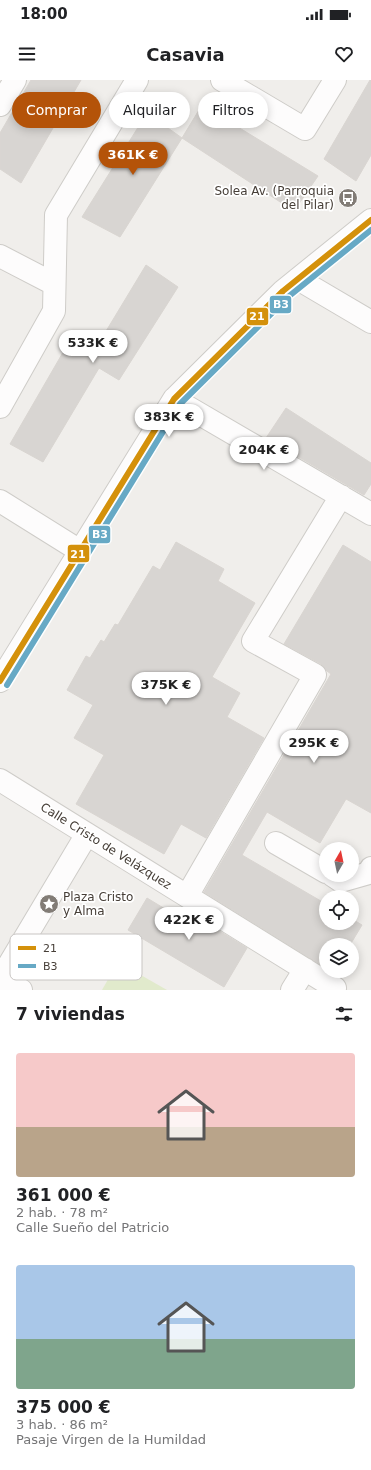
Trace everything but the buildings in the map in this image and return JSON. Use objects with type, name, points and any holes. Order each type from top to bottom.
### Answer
[{"type":"street","points":[[0,105],[15,80]]},
{"type":"street","points":[[0,407],[54,311],[56,214],[137,80]]},
{"type":"street","points":[[222,80],[305,129],[335,80]]},
{"type":"street","points":[[0,681],[8,650],[80,551],[174,398],[284,291],[371,220]]},
{"type":"street","points":[[0,256],[54,284]]},
{"type":"street","points":[[298,279],[371,322]]},
{"type":"street","points":[[174,398],[371,514]]},
{"type":"street","points":[[187,896],[315,675],[253,641],[341,496]]},
{"type":"street","points":[[0,501],[80,551]]},
{"type":"street","name":"Calle Cristo de Velázquez","points":[[0,780],[335,988]]},
{"type":"street","points":[[27,934],[87,834]]},
{"type":"street","points":[[276,843],[319,868]]},
{"type":"street","points":[[359,876],[369,873],[371,868]]},
{"type":"street","points":[[10,963],[1,978],[21,990]]},
{"type":"street","points":[[292,990],[304,969]]},
{"type":"green space","points":[[142,976],[167,990],[102,990],[108,980],[142,980]]},
{"type":"transit line","name":"21","points":[[0,681],[174,399],[283,291],[371,220]]},
{"type":"transit line","name":"B3","points":[[7,685],[180,404],[288,297],[371,230]]},
{"type":"place","name":"Solea Av. (Parroquia del Pilar)","points":[[348,198]]},
{"type":"place","name":"Plaza Cristo y Alma","points":[[49,904]]}]
